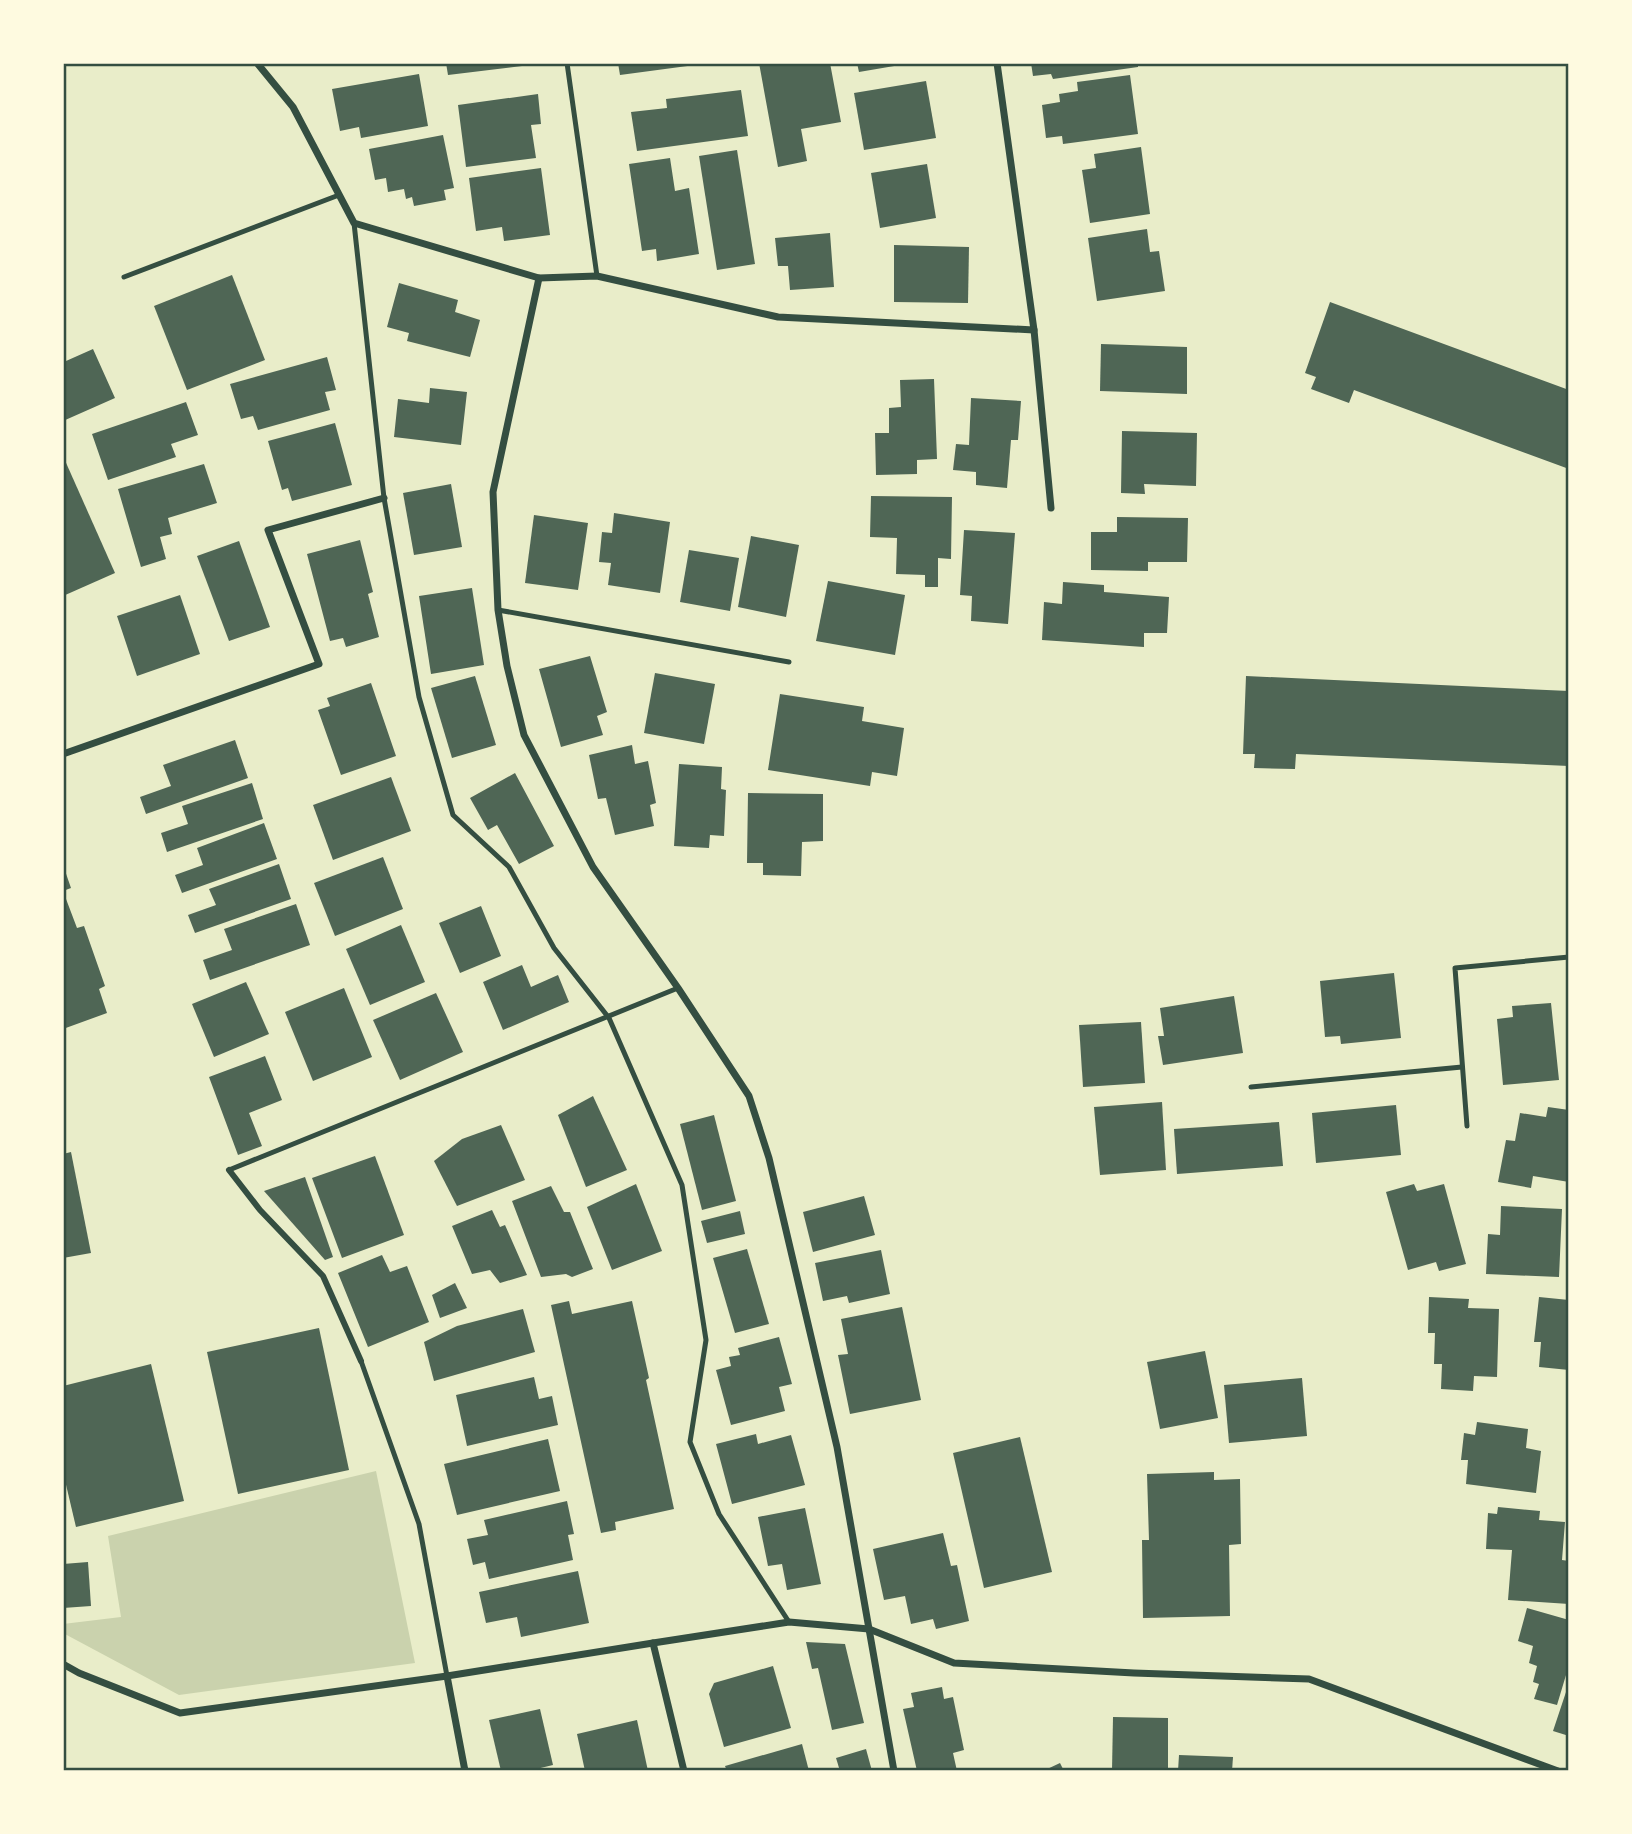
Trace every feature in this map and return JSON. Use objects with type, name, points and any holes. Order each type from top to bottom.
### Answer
[{"type":"street","points":[[257,63],[293,107],[354,223],[539,278],[597,276],[778,317],[1034,330]]},
{"type":"street","points":[[997,63],[1034,330],[1051,508]]},
{"type":"street","points":[[539,278],[493,492],[498,610],[507,667],[524,735],[593,867],[678,988],[749,1096],[769,1158],[837,1447],[894,1771]]},
{"type":"street","points":[[63,754],[319,664],[268,530],[384,498]]},
{"type":"street","points":[[229,1170],[260,1210],[323,1276],[361,1362]]},
{"type":"street","points":[[63,1664],[79,1673],[180,1713],[447,1676],[789,1622],[869,1629],[954,1663],[1309,1679],[1558,1771]]},
{"type":"street","points":[[653,1643],[684,1771]]},
{"type":"street","points":[[447,1676],[465,1771]]},
{"type":"lane","points":[[567,63],[597,276]]},
{"type":"lane","points":[[124,277],[339,195]]},
{"type":"lane","points":[[354,223],[384,498],[419,697],[453,815],[509,867],[554,948],[609,1018],[682,1185],[706,1340],[690,1442],[719,1514],[789,1622]]},
{"type":"lane","points":[[498,610],[789,662]]},
{"type":"lane","points":[[1467,1126],[1455,968],[1569,957]]},
{"type":"lane","points":[[229,1170],[678,988]]},
{"type":"lane","points":[[1251,1087],[1462,1067]]},
{"type":"lane","points":[[361,1362],[419,1524],[447,1676]]},
{"type":"green space","points":[[376,1471],[415,1663],[179,1695],[63,1633],[63,1624],[121,1617],[108,1536]]},
{"type":"building","points":[[446,63],[530,63],[530,65],[448,75]]},
{"type":"building","points":[[618,63],[695,63],[695,65],[620,75]]},
{"type":"building","points":[[759,63],[830,63],[841,122],[801,129],[807,161],[778,167]]},
{"type":"building","points":[[857,63],[906,63],[906,64],[859,72]]},
{"type":"building","points":[[1031,63],[1138,63],[1138,67],[1053,79],[1051,74],[1033,76]]},
{"type":"building","points":[[419,74],[428,126],[361,138],[359,127],[340,131],[332,89]]},
{"type":"building","points":[[1130,75],[1138,134],[1063,144],[1062,136],[1046,138],[1042,105],[1060,102],[1059,94],[1078,91],[1077,82]]},
{"type":"building","points":[[926,81],[936,138],[864,150],[854,93]]},
{"type":"building","points":[[741,90],[748,136],[637,151],[631,112],[667,108],[666,99]]},
{"type":"building","points":[[538,94],[541,124],[531,125],[536,158],[466,167],[458,105]]},
{"type":"building","points":[[443,135],[454,188],[444,190],[446,200],[414,206],[412,197],[406,199],[404,189],[388,192],[386,178],[375,180],[369,149]]},
{"type":"building","points":[[1141,147],[1150,214],[1090,223],[1082,170],[1096,168],[1094,154]]},
{"type":"building","points":[[737,150],[755,264],[717,270],[699,156]]},
{"type":"building","points":[[670,158],[675,191],[689,188],[699,254],[657,261],[656,249],[642,251],[629,164]]},
{"type":"building","points":[[927,164],[936,218],[880,228],[871,173]]},
{"type":"building","points":[[541,168],[550,235],[504,241],[502,227],[476,231],[469,178]]},
{"type":"building","points":[[1147,229],[1150,252],[1159,251],[1165,291],[1097,301],[1088,238]]},
{"type":"building","points":[[830,233],[834,287],[790,290],[788,266],[778,266],[775,238]]},
{"type":"building","points":[[894,245],[969,247],[968,303],[894,302]]},
{"type":"building","points":[[232,275],[265,360],[187,390],[154,306]]},
{"type":"building","points":[[399,283],[458,300],[455,312],[480,320],[470,357],[407,341],[409,333],[387,327]]},
{"type":"building","points":[[1330,302],[1569,390],[1569,469],[1354,390],[1349,403],[1311,389],[1316,377],[1305,373]]},
{"type":"building","points":[[1101,344],[1187,347],[1187,394],[1100,391]]},
{"type":"building","points":[[93,349],[115,398],[63,421],[63,354],[66,361]]},
{"type":"building","points":[[327,357],[336,390],[325,392],[330,410],[258,430],[253,416],[241,419],[230,384]]},
{"type":"building","points":[[934,379],[937,459],[917,460],[917,474],[876,475],[875,433],[889,433],[889,408],[901,407],[900,380]]},
{"type":"building","points":[[430,388],[467,392],[461,445],[394,437],[398,399],[429,403]]},
{"type":"building","points":[[971,398],[1021,401],[1018,440],[1011,440],[1007,488],[976,485],[976,472],[953,470],[956,444],[969,445]]},
{"type":"building","points":[[186,402],[198,435],[171,444],[176,457],[108,480],[92,434]]},
{"type":"building","points":[[335,423],[352,485],[292,501],[288,488],[282,490],[268,441]]},
{"type":"building","points":[[1122,431],[1197,433],[1196,486],[1144,484],[1145,494],[1121,493]]},
{"type":"building","points":[[63,456],[115,573],[63,596]]},
{"type":"building","points":[[204,464],[217,503],[168,518],[172,534],[160,537],[166,559],[141,567],[118,489]]},
{"type":"building","points":[[451,484],[462,547],[414,555],[403,493]]},
{"type":"building","points":[[871,496],[952,497],[951,559],[938,558],[938,587],[925,587],[925,575],[896,574],[897,538],[870,537]]},
{"type":"building","points":[[614,513],[670,522],[660,593],[608,585],[611,563],[599,562],[602,532],[612,533]]},
{"type":"building","points":[[534,515],[588,523],[578,590],[525,583]]},
{"type":"building","points":[[1117,517],[1188,518],[1187,562],[1148,562],[1148,571],[1091,570],[1091,532],[1117,532]]},
{"type":"building","points":[[964,530],[1015,533],[1008,624],[971,621],[972,596],[960,595]]},
{"type":"building","points":[[751,536],[799,545],[786,617],[738,607]]},
{"type":"building","points":[[360,540],[373,592],[368,594],[379,637],[346,647],[343,638],[330,641],[307,554]]},
{"type":"building","points":[[239,541],[270,627],[229,641],[197,556]]},
{"type":"building","points":[[689,550],[739,558],[730,611],[680,602]]},
{"type":"building","points":[[828,581],[905,595],[895,655],[816,641]]},
{"type":"building","points":[[1063,582],[1104,585],[1104,592],[1169,597],[1167,633],[1144,633],[1144,647],[1042,640],[1044,602],[1062,604]]},
{"type":"building","points":[[472,588],[484,665],[431,674],[419,596]]},
{"type":"building","points":[[180,595],[200,654],[137,676],[117,616]]},
{"type":"building","points":[[590,656],[607,712],[597,716],[603,735],[561,747],[539,669]]},
{"type":"building","points":[[655,673],[715,684],[704,744],[644,733]]},
{"type":"building","points":[[475,676],[496,745],[452,758],[431,688]]},
{"type":"building","points":[[1246,676],[1569,691],[1569,766],[1296,754],[1295,769],[1254,768],[1255,754],[1243,754]]},
{"type":"building","points":[[371,683],[396,756],[341,775],[318,710],[330,706],[327,698]]},
{"type":"building","points":[[780,694],[864,707],[862,721],[904,728],[897,776],[872,772],[870,786],[768,770]]},
{"type":"building","points":[[235,740],[248,778],[146,814],[140,797],[171,786],[163,765]]},
{"type":"building","points":[[632,745],[635,764],[648,761],[656,803],[650,805],[654,826],[615,835],[606,798],[598,799],[589,755]]},
{"type":"building","points":[[679,764],[722,767],[721,789],[726,790],[724,836],[710,835],[709,848],[674,846]]},
{"type":"building","points":[[515,773],[554,846],[519,864],[497,825],[488,830],[470,798]]},
{"type":"building","points":[[391,777],[411,831],[333,860],[313,805]]},
{"type":"building","points":[[252,783],[263,819],[167,852],[161,833],[188,824],[182,806]]},
{"type":"building","points":[[748,793],[823,794],[823,841],[802,842],[801,876],[763,875],[763,863],[747,863]]},
{"type":"building","points":[[264,823],[277,859],[182,893],[175,875],[203,865],[197,848]]},
{"type":"building","points":[[383,857],[403,909],[335,936],[314,883]]},
{"type":"building","points":[[279,864],[291,899],[195,933],[188,915],[216,905],[209,889]]},
{"type":"building","points":[[63,865],[71,888],[63,891]]},
{"type":"building","points":[[63,891],[77,928],[84,926],[105,986],[99,989],[107,1013],[63,1029]]},
{"type":"building","points":[[296,904],[310,945],[210,980],[203,960],[232,950],[224,929]]},
{"type":"building","points":[[481,906],[501,956],[460,973],[439,923]]},
{"type":"building","points":[[401,925],[425,982],[370,1005],[346,949]]},
{"type":"building","points":[[522,965],[531,987],[558,975],[569,1002],[503,1030],[483,982]]},
{"type":"building","points":[[1394,973],[1401,1038],[1341,1044],[1340,1036],[1325,1037],[1320,981]]},
{"type":"building","points":[[246,982],[269,1034],[214,1057],[192,1004]]},
{"type":"building","points":[[344,988],[372,1057],[313,1081],[285,1012]]},
{"type":"building","points":[[436,993],[463,1052],[400,1080],[373,1020]]},
{"type":"building","points":[[1234,996],[1243,1053],[1163,1065],[1158,1036],[1164,1036],[1160,1008]]},
{"type":"building","points":[[1551,1003],[1559,1080],[1503,1085],[1497,1019],[1513,1017],[1512,1006]]},
{"type":"building","points":[[1141,1022],[1145,1083],[1083,1087],[1079,1025]]},
{"type":"building","points":[[265,1056],[282,1100],[249,1113],[262,1146],[238,1155],[209,1077]]},
{"type":"building","points":[[593,1096],[627,1170],[586,1187],[558,1115]]},
{"type":"building","points":[[1162,1102],[1166,1170],[1100,1175],[1094,1107]]},
{"type":"building","points":[[1396,1105],[1401,1155],[1316,1163],[1312,1113]]},
{"type":"building","points":[[1548,1107],[1569,1110],[1569,1182],[1533,1176],[1531,1188],[1498,1182],[1506,1140],[1515,1141],[1520,1113],[1546,1117]]},
{"type":"building","points":[[714,1115],[736,1201],[702,1210],[680,1124]]},
{"type":"building","points":[[1279,1122],[1283,1166],[1177,1174],[1174,1129]]},
{"type":"building","points":[[501,1125],[525,1180],[457,1206],[434,1161],[462,1139]]},
{"type":"building","points":[[71,1152],[91,1253],[63,1258],[63,1154]]},
{"type":"building","points":[[375,1156],[404,1235],[342,1258],[312,1178]]},
{"type":"building","points":[[305,1177],[333,1257],[325,1260],[264,1191]]},
{"type":"building","points":[[636,1184],[662,1251],[612,1270],[587,1207]]},
{"type":"building","points":[[1414,1184],[1417,1191],[1444,1184],[1466,1264],[1439,1271],[1436,1262],[1408,1270],[1386,1192]]},
{"type":"building","points":[[551,1186],[564,1212],[570,1212],[593,1269],[572,1277],[566,1274],[541,1277],[512,1201]]},
{"type":"building","points":[[864,1196],[875,1235],[813,1252],[803,1212]]},
{"type":"building","points":[[1501,1206],[1562,1209],[1559,1277],[1486,1274],[1488,1234],[1500,1235]]},
{"type":"building","points":[[492,1210],[500,1227],[505,1225],[527,1275],[500,1283],[490,1270],[472,1274],[452,1226]]},
{"type":"building","points":[[740,1211],[745,1234],[707,1243],[701,1221]]},
{"type":"building","points":[[747,1249],[769,1324],[735,1333],[713,1258]]},
{"type":"building","points":[[881,1250],[890,1294],[849,1303],[847,1296],[823,1301],[815,1263]]},
{"type":"building","points":[[382,1255],[390,1272],[407,1266],[429,1322],[368,1347],[338,1273]]},
{"type":"building","points":[[455,1283],[467,1308],[440,1318],[432,1295]]},
{"type":"building","points":[[1429,1297],[1469,1299],[1468,1308],[1499,1309],[1497,1377],[1474,1376],[1473,1391],[1441,1389],[1442,1364],[1434,1364],[1435,1333],[1428,1333]]},
{"type":"building","points":[[1539,1297],[1569,1300],[1569,1370],[1539,1367],[1541,1342],[1534,1342]]},
{"type":"building","points":[[569,1301],[572,1314],[632,1301],[674,1509],[615,1522],[616,1530],[601,1533],[551,1305]]},
{"type":"building","points":[[902,1307],[921,1400],[850,1414],[838,1355],[848,1354],[841,1319]]},
{"type":"building","points":[[523,1309],[535,1352],[434,1381],[424,1342],[457,1326]]},
{"type":"building","points":[[319,1328],[349,1470],[238,1494],[207,1352]]},
{"type":"building","points":[[779,1337],[792,1384],[779,1387],[785,1411],[731,1425],[716,1370],[731,1366],[729,1357],[740,1355],[738,1348]]},
{"type":"building","points":[[1205,1351],[1218,1418],[1160,1429],[1147,1362]]},
{"type":"building","points":[[151,1364],[184,1501],[76,1527],[63,1472],[63,1386]]},
{"type":"building","points":[[534,1377],[539,1399],[552,1396],[558,1425],[467,1446],[456,1395]]},
{"type":"building","points":[[1302,1378],[1307,1436],[1229,1443],[1224,1385]]},
{"type":"building","points":[[1477,1422],[1528,1429],[1526,1448],[1541,1451],[1536,1493],[1466,1484],[1468,1460],[1461,1460],[1464,1433],[1475,1435]]},
{"type":"building","points":[[756,1434],[758,1444],[791,1435],[805,1485],[732,1504],[716,1444]]},
{"type":"building","points":[[1020,1437],[1052,1572],[984,1588],[953,1453]]},
{"type":"building","points":[[548,1439],[560,1491],[457,1515],[444,1464]]},
{"type":"building","points":[[1214,1472],[1214,1480],[1240,1479],[1241,1544],[1229,1545],[1230,1616],[1143,1618],[1142,1540],[1149,1540],[1147,1474]]},
{"type":"building","points":[[567,1501],[574,1534],[568,1535],[573,1560],[489,1579],[485,1562],[473,1565],[467,1539],[488,1535],[484,1520]]},
{"type":"building","points":[[1498,1507],[1540,1511],[1539,1520],[1565,1522],[1562,1560],[1569,1561],[1569,1604],[1508,1600],[1512,1550],[1486,1549],[1488,1513],[1497,1514]]},
{"type":"building","points":[[805,1508],[821,1584],[787,1590],[782,1564],[768,1566],[758,1517]]},
{"type":"building","points":[[943,1533],[951,1566],[957,1565],[969,1621],[936,1629],[933,1619],[911,1624],[905,1596],[884,1600],[873,1549]]},
{"type":"building","points":[[88,1562],[91,1606],[63,1608],[63,1564]]},
{"type":"building","points":[[578,1571],[589,1623],[521,1637],[517,1617],[486,1623],[479,1592]]},
{"type":"building","points":[[1527,1608],[1569,1620],[1569,1665],[1557,1705],[1534,1699],[1539,1684],[1533,1682],[1537,1666],[1529,1663],[1533,1646],[1518,1641]]},
{"type":"building","points":[[806,1642],[845,1644],[864,1723],[832,1730],[818,1668],[812,1669]]},
{"type":"building","points":[[773,1666],[791,1728],[724,1747],[709,1694],[714,1683]]},
{"type":"building","points":[[1569,1683],[1569,1736],[1553,1731]]},
{"type":"building","points":[[942,1687],[944,1699],[953,1697],[964,1750],[953,1753],[957,1771],[917,1771],[903,1709],[914,1707],[911,1693]]},
{"type":"building","points":[[540,1709],[553,1765],[528,1771],[501,1771],[489,1720]]},
{"type":"building","points":[[1113,1717],[1168,1718],[1168,1771],[1112,1771]]},
{"type":"building","points":[[637,1720],[648,1771],[585,1771],[577,1734]]},
{"type":"building","points":[[802,1744],[809,1771],[727,1771],[725,1766]]},
{"type":"building","points":[[866,1749],[872,1771],[840,1771],[836,1758]]},
{"type":"building","points":[[1179,1755],[1233,1757],[1232,1771],[1178,1771]]},
{"type":"building","points":[[1060,1763],[1064,1771],[1043,1771]]}]
